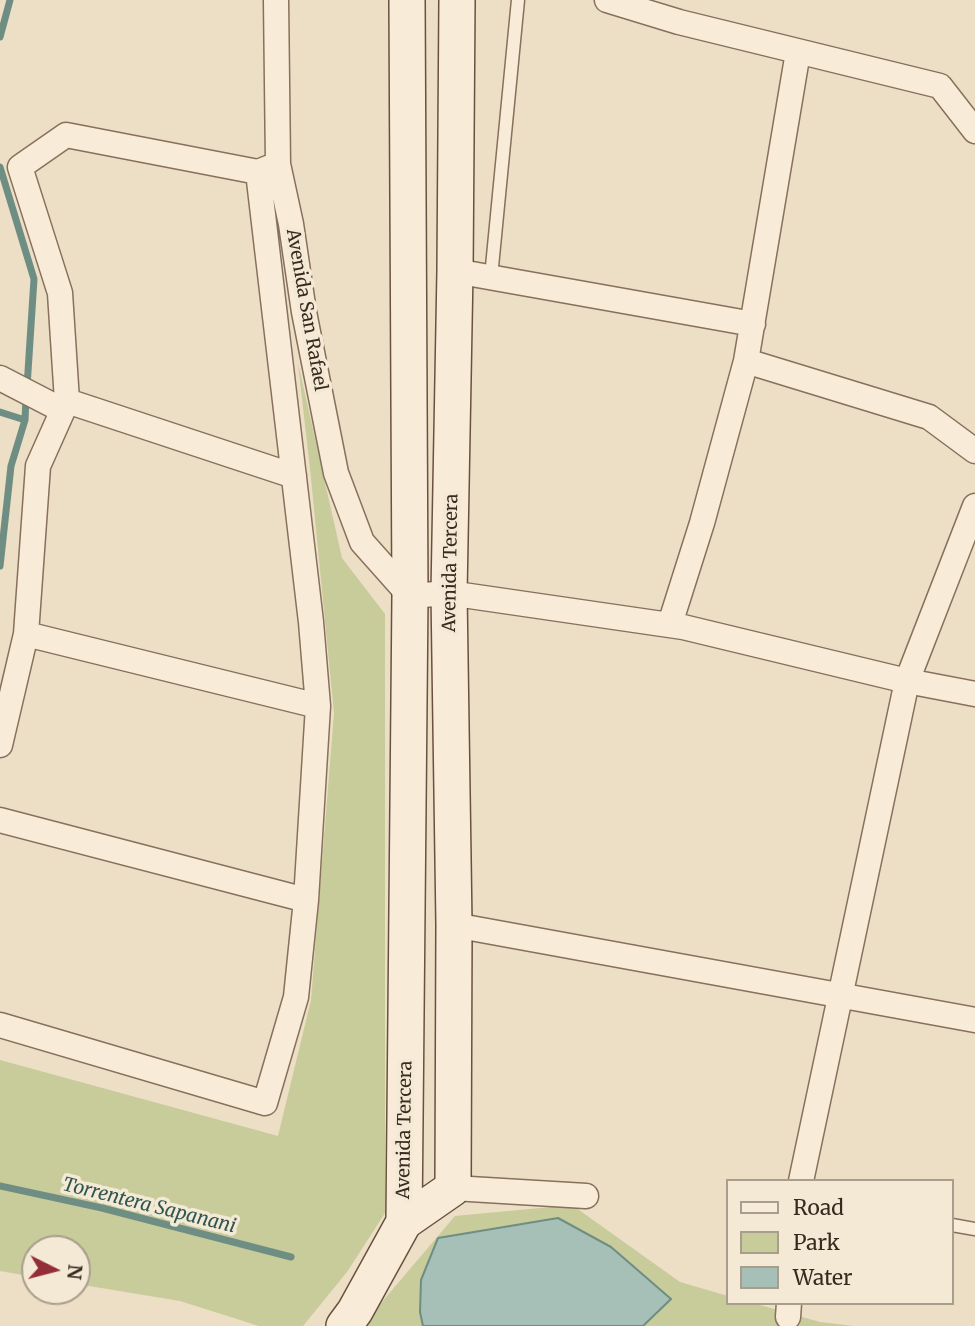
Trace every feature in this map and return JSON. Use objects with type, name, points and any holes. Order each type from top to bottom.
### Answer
[{"type":"street","name":"Avenida San Rafael","points":[[276,0],[268,168],[291,224],[304,312],[336,473],[362,542],[411,596]]},
{"type":"street","name":"Avenida Tercera","points":[[404,1222],[411,596],[407,0]]},
{"type":"street","name":"Avenida Tercera","points":[[404,1222],[453,1188],[454,925],[449,593],[457,0]]},
{"type":"street","points":[[607,0],[679,22],[940,86],[975,131]]},
{"type":"street","points":[[670,624],[702,523],[746,361],[798,52]]},
{"type":"street","points":[[0,745],[26,635],[38,466],[64,405],[60,293],[20,167],[66,135],[268,168],[293,476],[312,622],[318,706],[306,900],[296,997],[265,1103],[0,1025]]},
{"type":"street","points":[[455,271],[752,324]]},
{"type":"street","points":[[746,361],[929,417],[975,451]]},
{"type":"street","points":[[18,387],[64,405],[293,476]]},
{"type":"street","points":[[801,1179],[906,681],[975,506]]},
{"type":"street","points":[[411,596],[449,593],[670,624],[906,681],[975,694]]},
{"type":"street","points":[[26,635],[318,706]]},
{"type":"street","points":[[0,820],[306,900]]},
{"type":"street","points":[[454,925],[975,1020]]},
{"type":"street","points":[[453,1188],[586,1196]]},
{"type":"street","points":[[353,1321],[404,1222]]},
{"type":"lane","points":[[491,277],[519,0]]},
{"type":"lane","points":[[954,1225],[975,1229]]},
{"type":"green space","points":[[298,363],[342,558],[385,614],[385,1213],[347,1272],[303,1326],[259,1326],[180,1301],[91,1286],[91,1235],[21,1235],[21,1275],[0,1271],[0,1060],[278,1136],[311,1000],[334,713]]},
{"type":"green space","points":[[572,1205],[680,1282],[726,1295],[726,1305],[760,1305],[820,1322],[854,1326],[363,1326],[455,1216]]},
{"type":"water","points":[[558,1218],[611,1247],[671,1299],[643,1326],[423,1326],[420,1312],[421,1280],[438,1238]]},
{"type":"waterway","points":[[0,37],[10,0]]},
{"type":"waterway","points":[[0,167],[34,279],[27,387]]},
{"type":"waterway","points":[[0,566],[11,466],[25,420],[26,398]]},
{"type":"waterway","points":[[0,412],[25,420]]},
{"type":"waterway","name":"Torrentera Sapanani","points":[[0,1186],[102,1208],[291,1257]]}]
